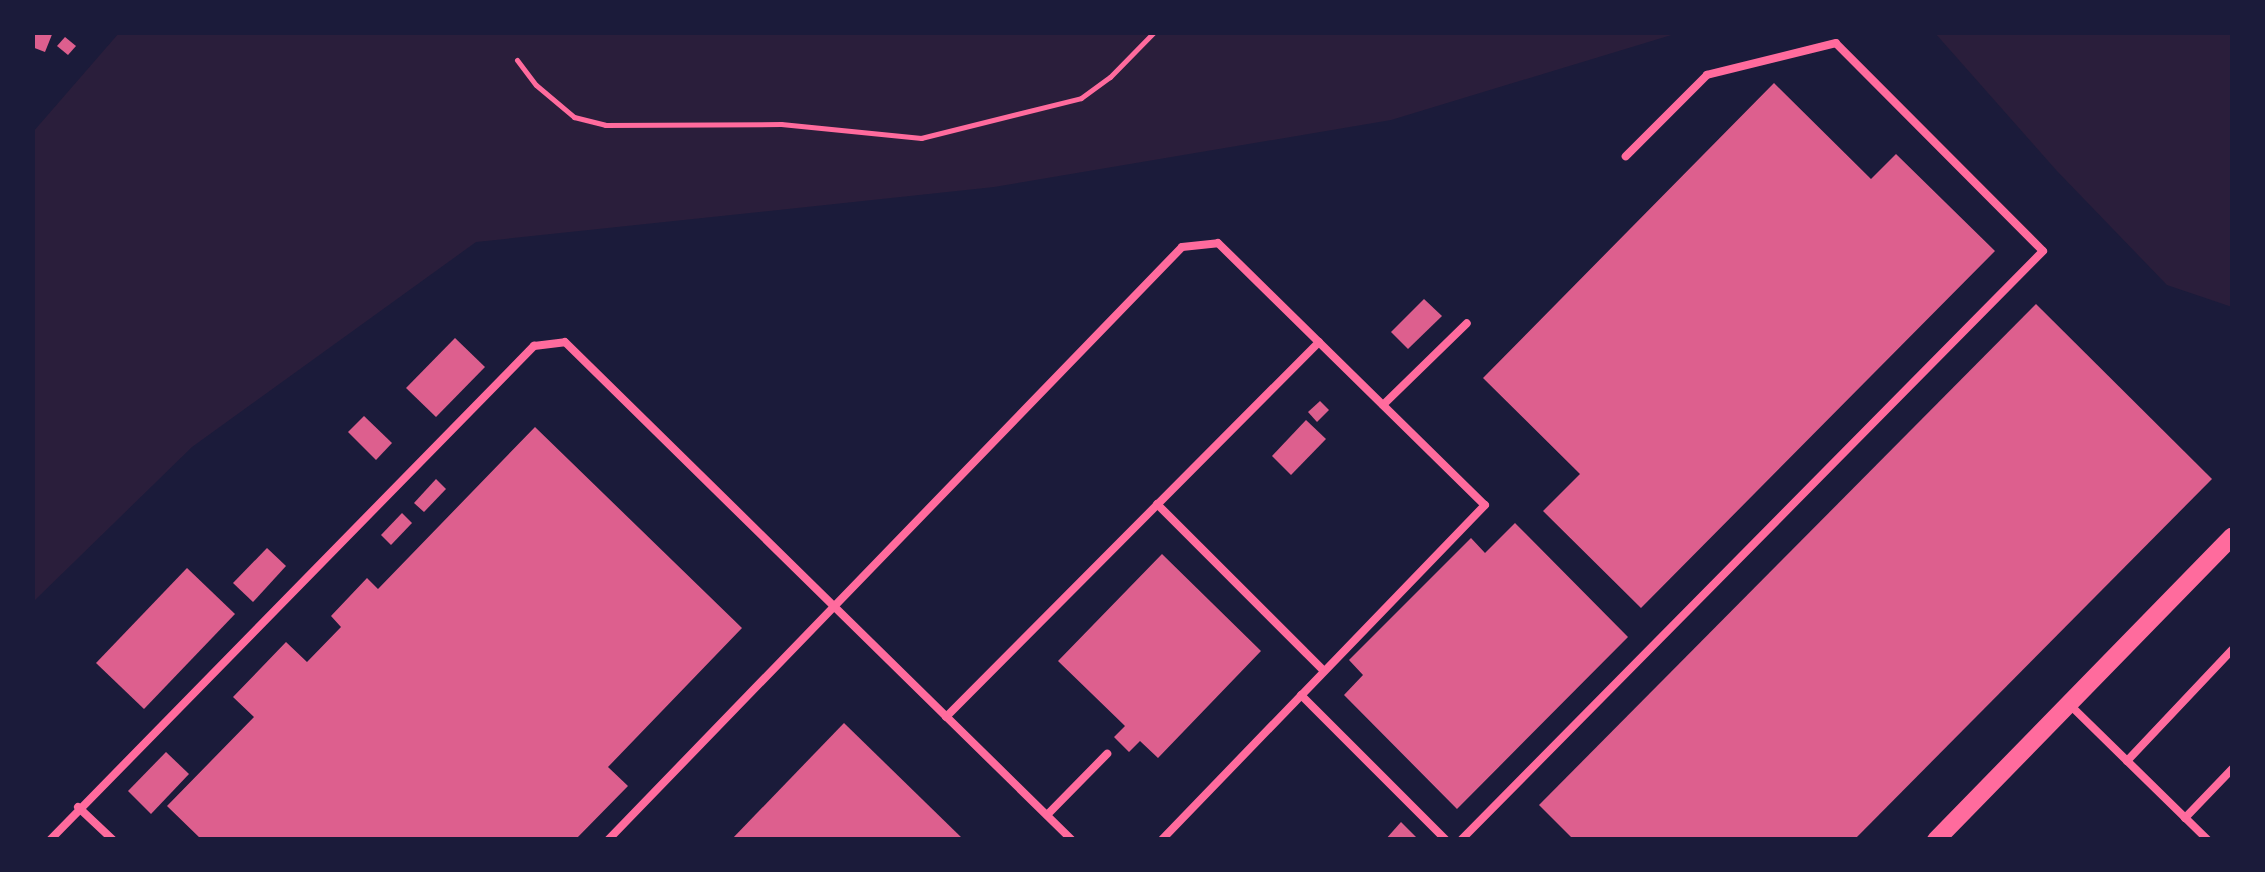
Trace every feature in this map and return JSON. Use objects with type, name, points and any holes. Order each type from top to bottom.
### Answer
[{"type":"street","points":[[1936,840],[2232,537]]},
{"type":"lane","points":[[1461,840],[2043,251],[1836,43],[1707,75],[1626,156]]},
{"type":"lane","points":[[608,840],[1182,247],[1218,243],[1485,505],[1161,840]]},
{"type":"lane","points":[[1383,405],[1466,323]]},
{"type":"lane","points":[[50,840],[78,807],[534,346],[565,342],[1072,840]]},
{"type":"lane","points":[[946,716],[1318,342]]},
{"type":"lane","points":[[1158,504],[1324,671]]},
{"type":"lane","points":[[2127,761],[2232,650]]},
{"type":"lane","points":[[1301,695],[1446,840]]},
{"type":"lane","points":[[2069,704],[2208,840]]},
{"type":"lane","points":[[1047,815],[1107,754]]},
{"type":"lane","points":[[2185,818],[2232,769]]},
{"type":"lane","points":[[78,807],[112,840]]},
{"type":"path","points":[[517,60],[536,85],[574,117],[605,125],[781,124],[922,138],[1081,98],[1110,77],[1154,32]]},
{"type":"shaded area","points":[[119,33],[1678,33],[1391,120],[994,187],[476,242],[192,447],[33,602],[33,132]]},
{"type":"shaded area","points":[[1935,33],[2232,33],[2232,307],[2167,285],[2057,171]]},
{"type":"building","points":[[32,32],[53,32],[45,52],[32,47]]},
{"type":"building","points":[[65,37],[76,46],[68,55],[57,46]]},
{"type":"building","points":[[1774,83],[1871,179],[1896,154],[1995,251],[1641,608],[1543,511],[1580,474],[1483,378]]},
{"type":"building","points":[[1424,299],[1442,316],[1408,349],[1391,332]]},
{"type":"building","points":[[2036,304],[2212,479],[1854,840],[1574,840],[1539,805]]},
{"type":"building","points":[[455,338],[485,367],[436,417],[406,388]]},
{"type":"building","points":[[1320,401],[1329,410],[1317,422],[1308,412]]},
{"type":"building","points":[[364,416],[392,443],[376,460],[348,432]]},
{"type":"building","points":[[1306,420],[1326,439],[1291,475],[1272,456]]},
{"type":"building","points":[[535,427],[742,628],[608,767],[628,786],[575,840],[202,840],[167,806],[254,717],[233,697],[286,642],[307,662],[341,627],[331,616],[367,578],[378,589]]},
{"type":"building","points":[[436,479],[446,489],[424,512],[414,503]]},
{"type":"building","points":[[402,513],[412,523],[391,545],[381,535]]},
{"type":"building","points":[[1515,523],[1628,637],[1457,809],[1344,695],[1363,675],[1349,660],[1471,538],[1485,553]]},
{"type":"building","points":[[267,548],[286,566],[253,602],[233,583]]},
{"type":"building","points":[[1162,554],[1261,651],[1158,758],[1140,741],[1129,752],[1114,737],[1125,726],[1058,661]]},
{"type":"building","points":[[187,568],[235,614],[144,709],[96,663]]},
{"type":"building","points":[[844,723],[964,840],[731,840]]},
{"type":"building","points":[[166,752],[189,774],[151,814],[128,791]]},
{"type":"building","points":[[1401,822],[1419,840],[1385,840]]}]
